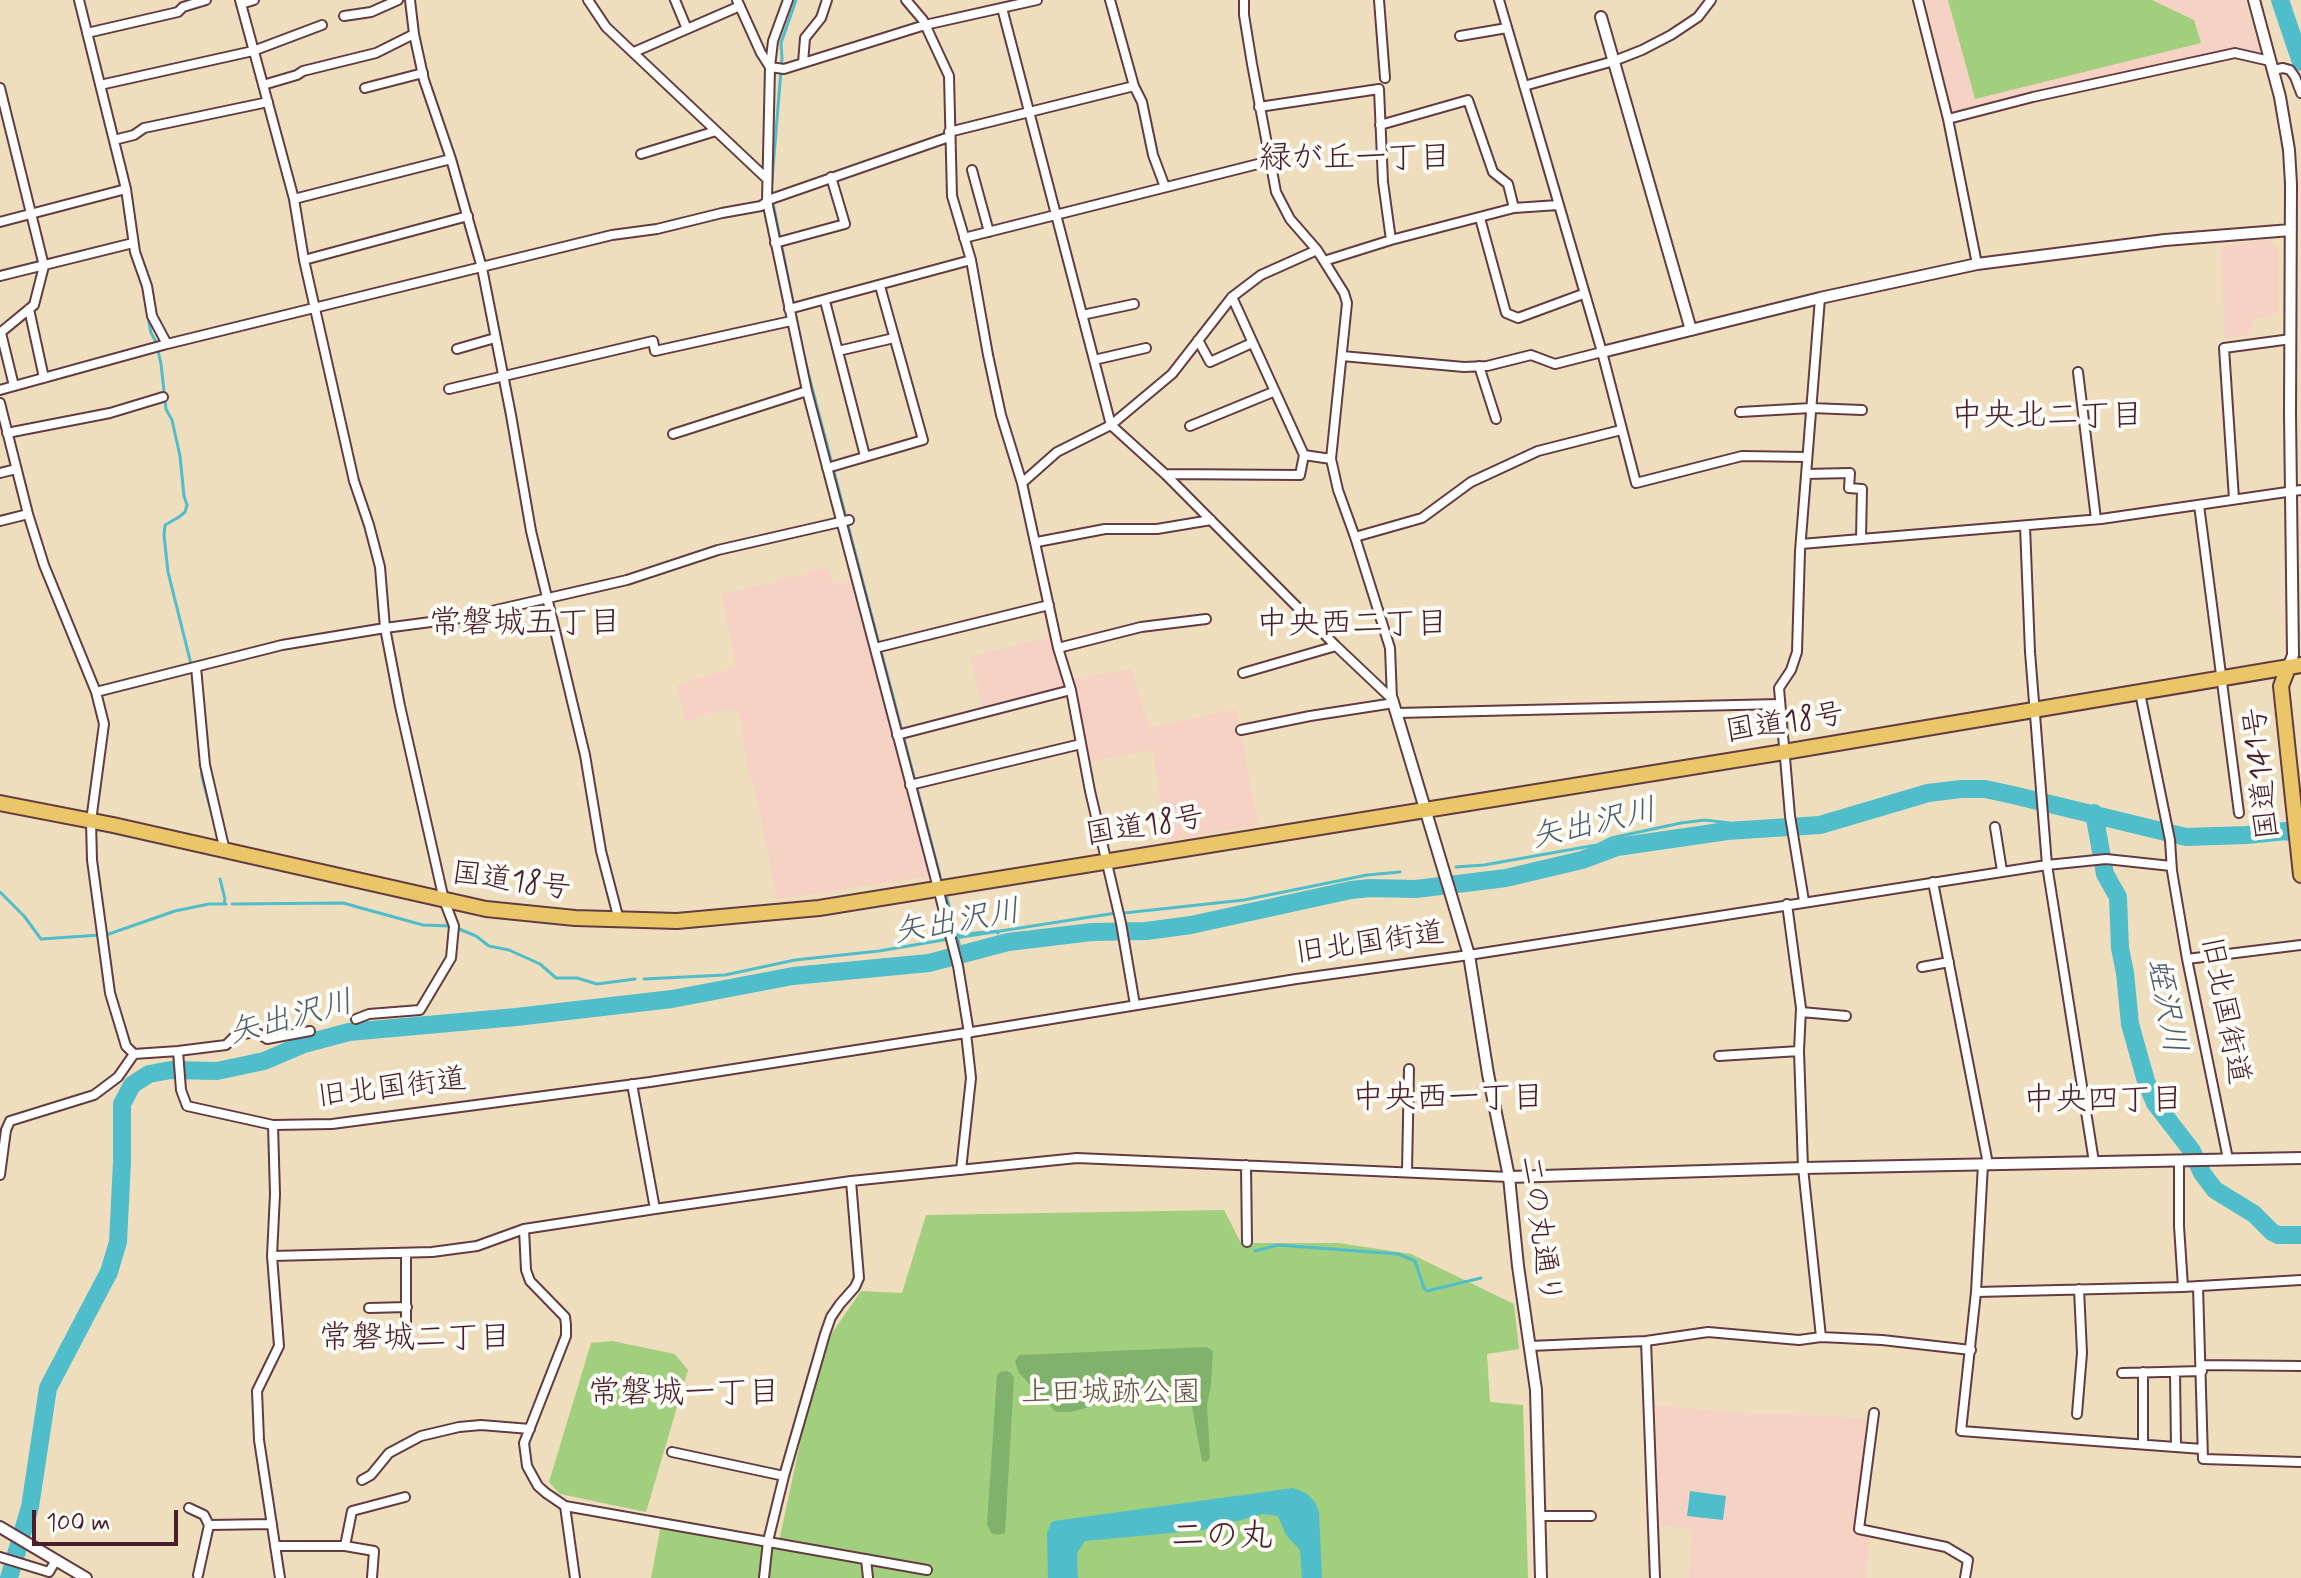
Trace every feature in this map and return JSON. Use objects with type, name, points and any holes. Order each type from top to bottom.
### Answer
[{"type":"highway","name":"国道18号","points":[[0,803],[486,909],[530,915],[677,921],[783,913],[1784,752],[2294,666]]},
{"type":"highway","name":"国道141号","points":[[2294,666],[2281,686],[2301,875]]},
{"type":"street","points":[[79,0],[126,189],[133,243],[147,286],[152,316],[167,344]]},
{"type":"street","points":[[87,33],[178,12],[183,7],[206,0]]},
{"type":"street","points":[[254,0],[240,2],[294,199],[304,260],[354,481],[380,567],[385,628],[400,706],[444,900],[454,926],[451,958],[420,1010],[369,1014],[356,1019]]},
{"type":"street","points":[[344,16],[371,12],[398,0]]},
{"type":"street","points":[[410,0],[423,73],[482,268],[531,531],[585,755],[601,851],[619,920]]},
{"type":"street","points":[[588,0],[606,27],[766,178]]},
{"type":"street","points":[[675,0],[687,29]]},
{"type":"street","points":[[788,0],[773,41],[770,67],[767,201],[807,391],[860,576],[875,648],[958,966],[971,1078],[961,1170]]},
{"type":"street","points":[[803,63],[805,38],[821,18],[827,0]]},
{"type":"street","points":[[906,0],[925,25],[949,76],[952,196],[971,260],[1001,415],[1022,483],[1037,542],[1043,585],[1071,690],[1090,791],[1121,923],[1135,1005]]},
{"type":"street","points":[[634,52],[738,3],[770,67],[784,69],[925,25],[1037,0]]},
{"type":"street","points":[[1110,0],[1134,86],[1142,102],[1153,155],[1165,187]]},
{"type":"street","points":[[1244,0],[1259,107],[1276,192],[1290,219],[1317,250],[1347,303],[1331,459],[1338,490],[1390,648],[1394,705],[1426,809]]},
{"type":"street","points":[[1379,0],[1385,78]]},
{"type":"street","points":[[1499,0],[1602,352],[1636,483],[1742,456],[1807,457]]},
{"type":"street","points":[[1524,86],[1642,50],[1698,17],[1711,0]]},
{"type":"street","points":[[1918,0],[1948,119],[1977,264]]},
{"type":"street","points":[[2254,0],[2283,110],[2289,150],[2291,339],[2297,490],[2294,666]]},
{"type":"street","points":[[1002,8],[1111,425],[1165,474],[1394,705]]},
{"type":"street","points":[[1601,17],[1691,330]]},
{"type":"street","points":[[100,85],[253,51],[322,25]]},
{"type":"street","points":[[1460,36],[1507,28]]},
{"type":"street","points":[[263,85],[303,71],[376,53],[414,34]]},
{"type":"street","points":[[1948,119],[2235,53],[2290,70],[2301,93]]},
{"type":"street","points":[[365,88],[423,73]]},
{"type":"street","points":[[0,390],[167,344],[621,232],[657,229],[761,206],[767,201],[949,134],[1134,86]]},
{"type":"street","points":[[0,88],[44,266],[34,305],[0,333],[14,386]]},
{"type":"street","points":[[1259,107],[1379,89],[1383,182],[1391,240]]},
{"type":"street","points":[[1380,125],[1468,100],[1493,172],[1508,184],[1514,208]]},
{"type":"street","points":[[114,140],[134,135],[144,128],[268,102]]},
{"type":"street","points":[[641,154],[716,131]]},
{"type":"street","points":[[294,199],[451,159]]},
{"type":"street","points":[[964,238],[1270,161]]},
{"type":"street","points":[[972,170],[989,232]]},
{"type":"street","points":[[775,243],[845,224],[831,177]]},
{"type":"street","points":[[0,222],[126,189]]},
{"type":"street","points":[[1324,261],[1514,208],[1558,205]]},
{"type":"street","points":[[304,260],[468,216]]},
{"type":"street","points":[[1480,218],[1506,313],[1518,318],[1583,294]]},
{"type":"street","points":[[1342,356],[1479,366],[1531,355],[1555,364],[1820,298],[1977,264],[2165,240],[2291,230]]},
{"type":"street","points":[[0,276],[133,243]]},
{"type":"street","points":[[1022,483],[1057,452],[1111,425],[1172,374],[1232,297],[1261,275],[1317,250]]},
{"type":"street","points":[[789,309],[971,260]]},
{"type":"street","points":[[827,468],[923,440],[880,286]]},
{"type":"street","points":[[1165,474],[1300,475],[1304,455],[1232,297]]},
{"type":"street","points":[[1804,901],[1790,816],[1779,688],[1791,670],[1797,652],[1801,544],[1820,298]]},
{"type":"street","points":[[825,301],[865,456]]},
{"type":"street","points":[[1082,315],[1134,304]]},
{"type":"street","points":[[29,309],[44,378]]},
{"type":"street","points":[[449,389],[653,341],[655,351],[791,321]]},
{"type":"street","points":[[457,349],[495,338]]},
{"type":"street","points":[[838,351],[894,338]]},
{"type":"street","points":[[2234,499],[2224,348],[2291,339]]},
{"type":"street","points":[[1198,340],[1210,362],[1252,343]]},
{"type":"street","points":[[1094,360],[1146,348]]},
{"type":"street","points":[[1479,366],[1496,419]]},
{"type":"street","points":[[2078,372],[2096,519]]},
{"type":"street","points":[[673,434],[807,391]]},
{"type":"street","points":[[1190,426],[1273,392]]},
{"type":"street","points":[[7,433],[110,413],[163,397]]},
{"type":"street","points":[[0,403],[44,565],[96,692],[104,724],[91,821],[92,860],[110,993],[126,1046],[134,1054],[179,1055],[226,1045],[236,1035],[256,1032],[267,1039],[310,1031]]},
{"type":"street","points":[[1740,412],[1811,408],[1862,410]]},
{"type":"street","points":[[1355,537],[1422,518],[1471,482],[1538,451],[1621,430]]},
{"type":"street","points":[[1304,455],[1331,459]]},
{"type":"street","points":[[0,473],[16,469]]},
{"type":"street","points":[[1806,474],[1850,473],[1849,488],[1862,489],[1861,539]]},
{"type":"street","points":[[1801,544],[2096,519],[2297,490]]},
{"type":"street","points":[[2199,505],[2239,813]]},
{"type":"street","points":[[0,521],[28,514]]},
{"type":"street","points":[[1037,542],[1105,529],[1157,529],[1211,520]]},
{"type":"street","points":[[96,692],[272,647],[461,618],[627,580],[718,550],[845,521]]},
{"type":"street","points":[[2025,526],[2029,636],[2047,865],[2094,1162]]},
{"type":"street","points":[[875,648],[1049,605]]},
{"type":"street","points":[[1058,648],[1141,627],[1206,619]]},
{"type":"street","points":[[1243,673],[1336,646]]},
{"type":"street","points":[[196,667],[205,765],[225,852]]},
{"type":"street","points":[[897,735],[1071,690]]},
{"type":"street","points":[[2140,693],[2170,840],[2171,866]]},
{"type":"street","points":[[1241,730],[1394,705],[1779,704]]},
{"type":"street","points":[[910,785],[1081,744]]},
{"type":"street","name":"二の丸通り","points":[[1426,809],[1469,955],[1488,1074],[1509,1177],[1536,1390],[1541,1578]]},
{"type":"street","points":[[1995,827],[2002,871]]},
{"type":"street","name":"旧北国街道","points":[[179,1055],[180,1080],[187,1106],[273,1125],[332,1124],[650,1082],[1804,901],[2102,859],[2171,866],[2228,1159]]},
{"type":"street","points":[[1933,882],[1986,1164],[1971,1350],[1961,1431],[2176,1447],[2202,1454],[2301,1462]]},
{"type":"street","points":[[1787,904],[1801,1012],[1799,1051],[1803,1168],[1821,1337]]},
{"type":"street","points":[[2187,959],[2301,945]]},
{"type":"street","points":[[1922,967],[1949,962]]},
{"type":"street","points":[[1801,1012],[1846,1016]]},
{"type":"street","points":[[1719,1056],[1799,1051]]},
{"type":"street","points":[[0,1175],[10,1121],[94,1095],[118,1077],[134,1054]]},
{"type":"street","points":[[1407,1171],[1409,1069]]},
{"type":"street","points":[[632,1084],[655,1209]]},
{"type":"street","points":[[273,1125],[275,1194],[272,1256],[279,1346],[257,1391],[259,1440],[280,1578]]},
{"type":"street","points":[[272,1256],[406,1254],[477,1246],[524,1229],[655,1209],[851,1181],[1077,1158],[1509,1177],[2301,1158]]},
{"type":"street","points":[[2183,1287],[2179,1226],[2189,1159]]},
{"type":"street","points":[[1246,1165],[1247,1242]]},
{"type":"street","points":[[764,1578],[768,1541],[784,1476],[831,1317],[859,1278],[851,1181]]},
{"type":"street","points":[[524,1229],[526,1270],[530,1281],[565,1317],[566,1325],[566,1336],[524,1443],[527,1466],[538,1486],[565,1506],[927,1570]]},
{"type":"street","points":[[406,1254],[406,1337]]},
{"type":"street","points":[[1976,1292],[2183,1287],[2301,1280]]},
{"type":"street","points":[[2198,1286],[2202,1454]]},
{"type":"street","points":[[2077,1414],[2082,1353],[2079,1289]]},
{"type":"street","points":[[369,1308],[407,1307]]},
{"type":"street","points":[[1530,1346],[1646,1341],[1708,1332],[1799,1340],[1821,1337],[1882,1340],[1971,1350]]},
{"type":"street","points":[[1646,1341],[1655,1578]]},
{"type":"street","points":[[2122,1373],[2301,1366]]},
{"type":"street","points":[[2143,1372],[2143,1444]]},
{"type":"street","points":[[2175,1372],[2176,1447]]},
{"type":"street","points":[[1874,1413],[1859,1529],[1946,1547],[1968,1560],[1965,1578]]},
{"type":"street","points":[[362,1480],[371,1475],[389,1453],[421,1436],[481,1425],[530,1429]]},
{"type":"street","points":[[672,1452],[784,1476]]},
{"type":"street","points":[[345,1546],[352,1511],[405,1497]]},
{"type":"street","points":[[565,1506],[575,1578]]},
{"type":"street","points":[[189,1508],[204,1515],[209,1525],[198,1575]]},
{"type":"street","points":[[1539,1516],[1591,1516]]},
{"type":"street","points":[[209,1525],[272,1524]]},
{"type":"street","points":[[0,1527],[86,1578]]},
{"type":"street","points":[[275,1546],[345,1546],[374,1551],[372,1578]]},
{"type":"street","points":[[3,1558],[49,1572],[56,1560]]},
{"type":"street","points":[[866,1559],[868,1578]]},
{"type":"shaded area","points":[[1926,0],[2245,0],[2261,55],[2229,50],[1952,113]]},
{"type":"shaded area","points":[[2268,239],[2279,248],[2279,314],[2252,319],[2251,334],[2224,339],[2222,247]]},
{"type":"shaded area","points":[[828,567],[833,584],[853,579],[930,876],[777,899],[757,798],[747,766],[740,711],[721,711],[686,721],[677,685],[736,667],[722,594]]},
{"type":"shaded area","points":[[1049,636],[1065,689],[983,709],[970,656]]},
{"type":"shaded area","points":[[1131,669],[1149,728],[1236,709],[1258,825],[1167,841],[1153,750],[1088,762],[1072,679]]},
{"type":"shaded area","points":[[1655,1405],[1726,1412],[1869,1418],[1854,1533],[1869,1536],[1866,1578],[1689,1578],[1692,1529],[1660,1526]]},
{"type":"green space","points":[[1948,0],[2152,0],[2194,20],[2201,43],[1975,99]]},
{"type":"green space","name":"上田城跡公園","points":[[1224,1210],[1241,1243],[1339,1243],[1411,1254],[1514,1304],[1519,1349],[1487,1354],[1490,1402],[1523,1405],[1528,1578],[651,1578],[661,1525],[778,1546],[815,1373],[832,1333],[861,1291],[902,1293],[926,1215]]},
{"type":"green space","points":[[612,1341],[675,1354],[688,1370],[646,1512],[560,1494],[549,1482],[591,1343]]},
{"type":"green space","points":[[1207,1347],[1213,1351],[1207,1405],[1210,1457],[1207,1462],[1202,1461],[1188,1385],[1131,1395],[1122,1378],[1104,1383],[1106,1401],[1103,1403],[1071,1412],[1056,1412],[1019,1373],[1015,1362],[1019,1355]]},
{"type":"green space","points":[[1007,1371],[1014,1378],[1005,1533],[998,1535],[991,1533],[987,1524],[997,1376]]},
{"type":"water","points":[[1293,1488],[1306,1493],[1319,1512],[1322,1578],[1302,1578],[1300,1550],[1286,1535],[1278,1516],[1263,1514],[1203,1530],[1085,1541],[1077,1553],[1078,1578],[1048,1578],[1047,1533],[1054,1521]]},
{"type":"water","points":[[1690,1491],[1726,1496],[1723,1520],[1687,1516]]},
{"type":"waterway","points":[[796,0],[781,43],[771,193],[801,342]]},
{"type":"waterway","points":[[2280,0],[2301,62]]},
{"type":"waterway","points":[[135,263],[145,293]]},
{"type":"waterway","points":[[148,317],[161,364],[166,409],[172,420],[180,456],[187,505],[185,512],[165,525],[164,535],[168,572],[191,664],[195,696]]},
{"type":"waterway","points":[[804,357],[878,640]]},
{"type":"waterway","points":[[881,651],[940,876]]},
{"type":"waterway","points":[[200,751],[202,777],[213,818]]},
{"type":"waterway","name":"矢出沢川","points":[[9,1578],[30,1507],[48,1388],[109,1272],[118,1242],[122,1104],[132,1085],[149,1074],[171,1070],[217,1071],[264,1061],[304,1044],[349,1032],[672,999],[793,976],[929,963],[1008,942],[1191,925],[1351,890],[1416,889],[1506,878],[1582,860],[1617,847],[1727,831],[1820,825],[1928,793],[1961,789],[1985,789],[2186,837],[2286,831],[2301,835]]},
{"type":"waterway","name":"蛭沢川","points":[[2094,813],[2105,874],[2118,897],[2120,948],[2130,1024],[2155,1103],[2192,1151],[2202,1173],[2215,1190],[2254,1214],[2272,1232],[2301,1235]]},
{"type":"waterway","points":[[1456,867],[1597,845],[1611,838],[1681,823],[1705,820],[1730,823],[1738,830]]},
{"type":"waterway","points":[[1124,913],[1244,900],[1367,875],[1400,872]]},
{"type":"waterway","points":[[220,879],[224,904]]},
{"type":"waterway","points":[[0,892],[41,939],[100,935]]},
{"type":"waterway","points":[[947,898],[962,955]]},
{"type":"waterway","points":[[232,904],[343,903],[423,925],[449,926]]},
{"type":"waterway","points":[[106,935],[175,911],[226,904]]},
{"type":"waterway","points":[[955,938],[1116,913]]},
{"type":"waterway","points":[[459,929],[489,946],[509,950],[540,964],[556,978],[577,978],[597,984],[635,979]]},
{"type":"waterway","points":[[958,935],[998,933]]},
{"type":"waterway","points":[[644,979],[725,975],[795,960],[879,951],[949,939]]},
{"type":"waterway","points":[[1255,1251],[1278,1245],[1398,1254],[1415,1261],[1427,1291],[1481,1278]]},
{"type":"district","name":"緑が丘一丁目","points":[[1355,160]]},
{"type":"district","name":"中央北二丁目","points":[[2047,418]]},
{"type":"district","name":"常磐城五丁目","points":[[525,625]]},
{"type":"district","name":"中央西二丁目","points":[[1352,626]]},
{"type":"district","name":"中央西一丁目","points":[[1448,1100]]},
{"type":"district","name":"中央四丁目","points":[[2103,1102]]},
{"type":"district","name":"常磐城二丁目","points":[[415,1340]]},
{"type":"district","name":"常磐城一丁目","points":[[684,1395]]},
{"type":"district","name":"二の丸","points":[[1222,1539]]}]
